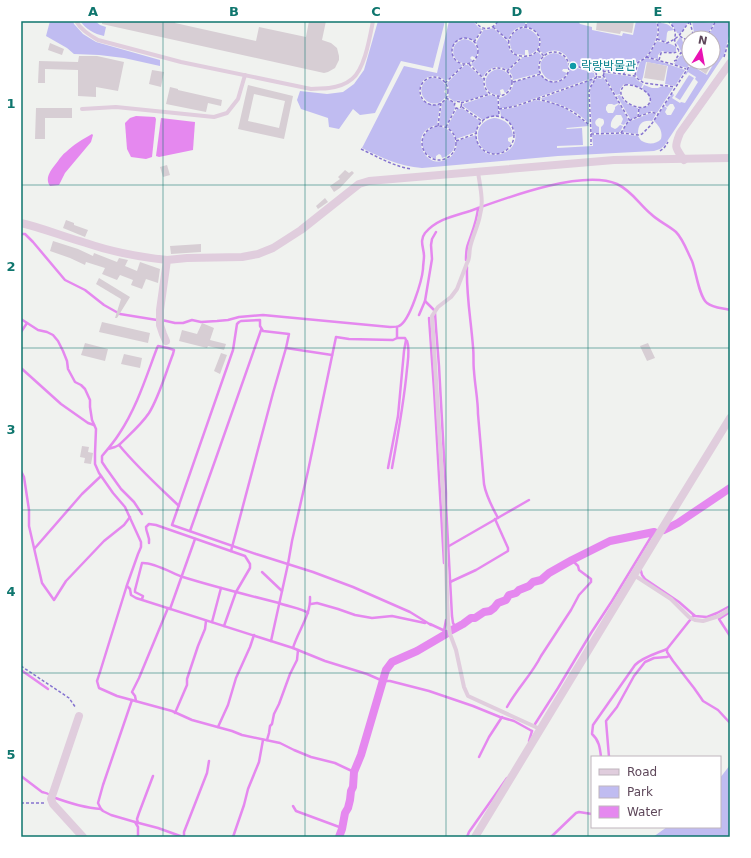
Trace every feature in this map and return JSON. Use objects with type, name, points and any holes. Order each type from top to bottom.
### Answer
[{"type":"street","points":[[684,160],[676,144],[680,133],[726,62]]},
{"type":"street","points":[[21,223],[86,243],[148,258],[167,260],[242,257],[258,254],[273,248],[301,230],[359,184],[370,181],[614,160],[684,160],[730,158]]},
{"type":"street","points":[[166,341],[160,325],[160,317],[167,260]]},
{"type":"street","points":[[475,837],[730,418]]},
{"type":"street","points":[[79,716],[51,798],[53,804],[83,837]]},
{"type":"lane","points":[[76,21],[86,32],[98,40],[181,62],[311,88],[329,88],[340,85],[353,78],[359,70],[367,50],[373,21]]},
{"type":"lane","points":[[82,109],[116,107],[214,117],[228,113],[238,99],[245,75]]},
{"type":"lane","points":[[478,172],[481,192],[481,210],[480,218],[469,249],[469,261],[457,289],[438,307],[432,316],[442,470],[448,622],[464,687],[468,696],[540,729]]},
{"type":"lane","points":[[634,574],[671,599],[689,617],[696,620],[703,621],[719,616],[730,609]]},
{"type":"path","points":[[475,21],[478,26],[483,28],[492,27],[496,25],[498,21]]},
{"type":"path","points":[[526,21],[526,27]]},
{"type":"path","points":[[499,108],[516,106],[596,77],[601,77],[606,72],[638,62],[646,57],[657,39],[657,22],[668,21],[675,30],[675,44],[681,53],[673,64]]},
{"type":"path","points":[[709,21],[716,21]]},
{"type":"path","points":[[711,30],[716,21]]},
{"type":"path","points":[[657,39],[667,43],[674,40],[680,36],[690,22]]},
{"type":"path","points":[[492,27],[509,41]]},
{"type":"path","points":[[526,27],[534,31],[539,37],[540,44],[538,50],[529,56],[523,56],[512,52],[509,46],[509,41],[511,34],[514,31],[519,28],[526,27]]},
{"type":"path","points":[[474,42],[483,28]]},
{"type":"path","points":[[726,62],[725,55],[730,37]]},
{"type":"path","points":[[462,39],[468,39],[474,42],[478,49],[478,56],[474,61],[469,64],[464,64],[455,59],[452,54],[456,42],[462,39]]},
{"type":"path","points":[[538,50],[544,56]]},
{"type":"path","points":[[658,60],[662,53],[672,53],[679,50]]},
{"type":"path","points":[[550,52],[558,52],[567,58],[569,64],[568,72],[562,80],[555,82],[548,80],[541,74],[539,65],[544,56],[550,52]]},
{"type":"path","points":[[507,71],[523,56]]},
{"type":"path","points":[[646,57],[681,67]]},
{"type":"path","points":[[635,76],[638,62]]},
{"type":"path","points":[[446,83],[464,64]]},
{"type":"path","points":[[469,64],[484,79]]},
{"type":"path","points":[[569,64],[596,72],[601,70],[630,121]]},
{"type":"path","points":[[624,66],[624,74]]},
{"type":"path","points":[[446,98],[456,103],[461,103],[490,94],[498,96],[504,95],[509,91],[513,82],[511,75],[507,71],[500,68],[493,69],[487,73],[484,79],[484,86],[490,94]]},
{"type":"path","points":[[591,134],[642,134],[651,125],[687,70]]},
{"type":"path","points":[[591,145],[589,92],[596,77],[596,72]]},
{"type":"path","points":[[606,72],[635,76],[644,83],[675,87]]},
{"type":"path","points":[[513,82],[541,74]]},
{"type":"path","points":[[431,77],[438,77],[446,83],[448,90],[446,98],[441,103],[432,104],[423,99],[420,93],[421,86],[425,80],[431,77]]},
{"type":"path","points":[[627,84],[641,89],[649,96],[650,101],[646,107],[634,106],[627,103],[620,94],[621,89],[627,84]]},
{"type":"path","points":[[615,96],[620,94]]},
{"type":"path","points":[[498,96],[500,117]]},
{"type":"path","points":[[537,99],[559,104],[581,117],[590,125]]},
{"type":"path","points":[[438,126],[441,103]]},
{"type":"path","points":[[446,127],[456,108],[456,103]]},
{"type":"path","points":[[461,103],[462,107],[483,122]]},
{"type":"path","points":[[456,108],[462,107]]},
{"type":"path","points":[[638,117],[639,107]]},
{"type":"path","points":[[621,133],[624,126],[630,121],[651,112],[658,114]]},
{"type":"path","points":[[500,117],[510,124],[514,132],[513,141],[505,152],[496,154],[487,152],[478,143],[477,133],[479,126],[483,122],[490,118],[500,117]]},
{"type":"path","points":[[438,126],[446,127],[453,132],[456,141],[456,148],[448,158],[436,160],[428,156],[423,150],[422,138],[430,128],[438,126]]},
{"type":"path","points":[[456,141],[477,133]]},
{"type":"path","points":[[654,152],[664,148],[669,141]]},
{"type":"path","points":[[361,149],[400,167],[412,169]]},
{"type":"path","points":[[21,666],[69,698],[78,710],[79,716]]},
{"type":"path","points":[[21,803],[53,804]]},
{"type":"green space","points":[[50,21],[73,21],[83,34],[96,42],[160,60],[160,66],[124,58],[74,54],[67,48],[46,36]]},
{"type":"green space","points":[[80,21],[95,21],[106,27],[104,36],[90,31]]},
{"type":"green space","points":[[378,21],[445,21],[433,68],[401,61],[375,113],[360,115],[353,109],[339,129],[329,127],[328,118],[301,109],[297,100],[300,91],[327,94],[343,92],[354,84],[364,70]]},
{"type":"green space","points":[[449,21],[473,21],[482,29],[474,41],[467,38],[461,39],[456,41],[453,46],[453,57],[456,61],[463,65],[446,81],[443,78],[431,76],[424,79],[420,87],[420,96],[424,102],[436,105],[440,104],[437,125],[428,129],[422,135],[421,142],[422,150],[426,156],[433,160],[440,161],[453,155],[457,141],[476,135],[479,145],[484,152],[492,155],[507,151],[513,146],[515,138],[514,129],[509,122],[501,117],[500,109],[516,107],[536,100],[559,105],[580,118],[589,126],[566,128],[582,128],[583,145],[557,146],[557,148],[593,146],[592,135],[622,134],[638,136],[642,141],[647,143],[657,142],[661,139],[661,131],[654,121],[664,106],[667,108],[665,112],[667,115],[671,115],[675,108],[673,104],[670,104],[667,107],[665,105],[672,93],[674,95],[672,98],[680,103],[685,103],[698,82],[695,79],[696,77],[688,72],[686,75],[685,74],[688,70],[699,70],[707,75],[710,70],[714,70],[664,146],[654,151],[558,156],[422,168],[391,161],[362,148],[404,66],[437,73]]},
{"type":"green space","points":[[499,21],[525,21],[525,26],[514,30],[508,40],[494,27]]},
{"type":"green space","points":[[527,21],[578,21],[580,24],[592,27],[592,30],[622,36],[623,33],[633,35],[636,21],[656,21],[657,33],[655,42],[650,51],[642,59],[620,67],[604,71],[603,69],[598,68],[595,71],[570,64],[566,56],[560,52],[552,51],[544,54],[539,50],[541,42],[539,36],[534,30],[527,27]]},
{"type":"green space","points":[[689,21],[683,30],[681,30],[680,34],[677,33],[671,22]]},
{"type":"green space","points":[[692,21],[714,23],[710,30],[694,30]]},
{"type":"green space","points":[[717,21],[730,21],[730,31],[724,55],[721,60],[721,30],[712,30]]},
{"type":"green space","points":[[658,23],[667,24],[674,30],[668,31],[666,42],[658,39]]},
{"type":"green space","points":[[493,28],[508,42],[511,52],[520,57],[508,70],[497,67],[490,69],[483,77],[471,64],[478,55],[479,52],[476,43],[484,29],[487,30]]},
{"type":"green space","points":[[524,28],[534,32],[538,38],[539,45],[535,51],[529,55],[528,50],[525,50],[525,55],[515,54],[510,46],[511,38],[519,29]]},
{"type":"green space","points":[[680,37],[681,51],[678,45],[676,43]]},
{"type":"green space","points":[[465,39],[472,42],[477,49],[476,58],[472,56],[470,58],[473,61],[466,63],[457,59],[453,50],[459,42]]},
{"type":"green space","points":[[657,41],[676,47],[676,51],[672,53],[662,51],[658,55],[658,59],[647,57]]},
{"type":"green space","points":[[538,52],[542,56],[538,64],[540,73],[513,80],[509,71],[523,57],[529,57]]},
{"type":"green space","points":[[554,53],[565,58],[568,63],[568,69],[563,69],[562,71],[567,73],[561,79],[554,81],[548,79],[543,74],[541,62],[545,57]]},
{"type":"green space","points":[[681,56],[681,66],[674,64]]},
{"type":"green space","points":[[646,58],[685,70],[675,86],[665,84],[668,66],[646,62],[642,80],[640,80],[636,75],[640,62]]},
{"type":"green space","points":[[465,65],[468,65],[483,79],[484,88],[488,94],[462,102],[458,100],[455,102],[448,97],[449,90],[447,83]]},
{"type":"green space","points":[[570,66],[594,73],[595,77],[516,105],[500,108],[499,98],[509,93],[514,82],[541,75],[550,81],[559,82],[563,80],[569,72]]},
{"type":"green space","points":[[498,69],[507,72],[511,79],[511,86],[505,93],[503,89],[500,90],[501,95],[495,95],[487,89],[486,80],[492,71]]},
{"type":"green space","points":[[605,73],[635,77],[643,84],[641,88],[630,84],[624,84],[620,89],[620,94],[616,95],[604,75]]},
{"type":"green space","points":[[689,75],[694,78],[680,100],[675,97]]},
{"type":"green space","points":[[603,77],[619,103],[614,105],[608,104],[606,110],[608,113],[613,113],[615,107],[619,104],[629,121],[624,125],[621,124],[623,119],[621,115],[616,115],[614,117],[611,122],[611,127],[615,129],[620,125],[623,126],[620,132],[601,133],[601,127],[604,121],[603,119],[599,118],[595,123],[599,127],[599,133],[592,133],[591,86],[597,78],[601,79]]},
{"type":"green space","points":[[430,78],[441,80],[445,84],[447,90],[444,92],[447,94],[442,101],[431,103],[422,95],[421,89],[424,83]]},
{"type":"green space","points":[[594,79],[588,92],[589,124],[579,114],[567,107],[540,99]]},
{"type":"green space","points":[[644,85],[652,88],[662,86],[673,88],[657,113],[651,111],[639,116],[639,108],[648,106],[651,101],[642,89]]},
{"type":"green space","points":[[490,95],[497,97],[499,116],[489,117],[483,120],[463,106],[463,104]]},
{"type":"green space","points":[[620,95],[627,103],[638,108],[637,116],[631,120],[617,96]]},
{"type":"green space","points":[[447,99],[454,103],[455,108],[446,126],[439,125],[442,104]]},
{"type":"green space","points":[[462,108],[481,122],[478,125],[476,132],[456,139],[453,132],[447,127],[457,109]]},
{"type":"green space","points":[[651,113],[656,114],[652,121],[641,123],[638,134],[622,132],[627,123]]},
{"type":"green space","points":[[494,118],[505,121],[511,129],[513,136],[508,138],[508,141],[511,143],[507,149],[500,153],[486,151],[478,140],[480,126],[486,121]]},
{"type":"green space","points":[[438,126],[450,131],[455,141],[455,146],[453,151],[448,155],[442,158],[439,154],[436,156],[436,159],[425,152],[422,142],[427,132]]},
{"type":"green space","points":[[730,765],[730,837],[653,837],[666,828],[721,828],[721,777]]},
{"type":"water","points":[[136,116],[155,117],[156,119],[152,157],[146,159],[131,157],[127,149],[125,123],[130,118]]},
{"type":"water","points":[[161,118],[195,122],[193,150],[159,157],[156,156]]},
{"type":"water","points":[[92,134],[91,142],[65,173],[59,185],[50,186],[48,183],[48,176],[61,157],[75,145]]},
{"type":"building","points":[[102,21],[176,21],[175,23],[256,41],[259,27],[306,37],[309,21],[326,21],[322,40],[331,43],[337,48],[339,60],[335,68],[324,73],[102,24]]},
{"type":"building","points":[[597,21],[634,21],[632,33],[621,31],[620,34],[596,30]]},
{"type":"building","points":[[50,43],[64,49],[62,55],[48,50]]},
{"type":"building","points":[[79,56],[97,56],[124,62],[118,91],[96,87],[96,97],[78,96],[78,70],[45,69],[45,83],[38,83],[39,61],[78,62]]},
{"type":"building","points":[[647,62],[667,66],[664,81],[644,78]]},
{"type":"building","points":[[152,70],[164,72],[161,87],[149,84]]},
{"type":"building","points":[[700,70],[708,70],[706,74]]},
{"type":"building","points":[[248,85],[293,96],[284,139],[238,129]],"holes":[[[254,94],[285,101],[279,128],[248,121]]]},
{"type":"building","points":[[170,87],[222,100],[221,106],[208,103],[206,112],[166,104]]},
{"type":"building","points":[[36,108],[72,108],[72,118],[45,118],[45,139],[35,139]]},
{"type":"building","points":[[167,165],[170,175],[163,177],[160,167]]},
{"type":"building","points":[[345,170],[349,173],[352,171],[354,173],[340,188],[334,192],[330,186],[340,179],[338,177]]},
{"type":"building","points":[[325,198],[328,202],[318,209],[316,206]]},
{"type":"building","points":[[66,220],[74,223],[74,225],[88,230],[85,237],[63,228]]},
{"type":"building","points":[[53,241],[78,249],[93,256],[94,253],[117,262],[119,258],[128,260],[125,266],[137,271],[140,262],[160,269],[158,283],[146,279],[142,289],[131,285],[133,280],[120,275],[117,280],[102,274],[105,268],[86,262],[85,265],[50,251]]},
{"type":"building","points":[[201,244],[201,252],[171,254],[170,246]]},
{"type":"building","points":[[99,278],[130,297],[117,318],[115,318],[121,299],[96,284]]},
{"type":"building","points":[[102,322],[150,333],[148,343],[99,332]]},
{"type":"building","points":[[202,323],[214,328],[210,340],[226,344],[224,350],[208,346],[207,348],[179,341],[182,330],[197,334]]},
{"type":"building","points":[[85,343],[108,349],[105,361],[81,355]]},
{"type":"building","points":[[648,343],[655,358],[647,361],[640,346]]},
{"type":"building","points":[[221,353],[227,355],[220,374],[214,371]]},
{"type":"building","points":[[124,354],[142,358],[140,368],[121,364]]},
{"type":"building","points":[[82,446],[89,447],[88,452],[93,453],[91,464],[84,463],[85,458],[80,457]]},
{"type":"waterway","points":[[162,320],[183,323],[192,320],[201,322],[217,321],[263,315],[390,327],[398,326],[403,323],[407,317],[418,291],[423,269],[423,236],[435,224],[523,193],[544,187],[584,180],[602,180],[617,184],[631,194],[654,216],[676,232],[683,242],[692,261],[704,300],[712,306],[730,310]]},
{"type":"waterway","points":[[466,260],[467,248],[478,208]]},
{"type":"waterway","points":[[419,315],[425,301],[432,259],[431,245],[432,239],[436,232]]},
{"type":"waterway","points":[[21,234],[25,234],[33,242],[65,280],[85,290],[104,305],[120,314],[157,320]]},
{"type":"waterway","points":[[467,267],[468,297],[484,484],[491,506],[498,518]]},
{"type":"waterway","points":[[425,301],[434,310]]},
{"type":"waterway","points":[[435,313],[452,616],[453,623],[456,628]]},
{"type":"waterway","points":[[429,318],[444,563]]},
{"type":"waterway","points":[[21,319],[38,330],[53,335],[63,351],[68,369],[75,382],[85,389],[90,400],[92,420],[96,429],[95,464],[99,473],[125,507],[141,542],[141,547],[127,585],[97,681],[99,688],[117,696],[172,711],[192,720],[242,735],[280,743],[311,757],[335,763],[354,772]]},
{"type":"waterway","points":[[332,355],[286,348],[289,334],[263,331],[260,326],[260,320],[241,321],[237,324],[233,350],[172,525],[313,572],[353,587],[410,612],[431,625]]},
{"type":"waterway","points":[[21,332],[27,323]]},
{"type":"waterway","points":[[271,641],[336,337],[349,339],[393,340],[397,338],[397,327]]},
{"type":"waterway","points":[[190,531],[261,330]]},
{"type":"waterway","points":[[388,468],[398,416],[406,340],[405,338],[397,338]]},
{"type":"waterway","points":[[392,468],[406,381],[408,355],[407,341]]},
{"type":"waterway","points":[[108,449],[119,445],[139,426],[149,413],[159,392],[174,350],[158,346],[141,392],[131,413],[117,437],[102,456],[102,462],[106,468],[142,514]]},
{"type":"waterway","points":[[231,551],[286,348]]},
{"type":"waterway","points":[[21,368],[61,404],[88,423],[94,425]]},
{"type":"waterway","points":[[119,445],[140,469],[179,506]]},
{"type":"waterway","points":[[21,471],[24,477],[29,510],[29,526],[42,583],[54,600],[66,581],[104,541],[124,525],[130,517]]},
{"type":"waterway","points":[[35,548],[82,494],[101,476]]},
{"type":"waterway","points":[[664,530],[678,523],[730,488]]},
{"type":"waterway","points":[[449,546],[529,500]]},
{"type":"waterway","points":[[450,582],[476,570],[508,551],[495,519]]},
{"type":"waterway","points":[[149,543],[146,527],[149,524],[156,525],[245,556],[250,564],[250,568],[236,592],[224,626]]},
{"type":"waterway","points":[[535,724],[654,532]]},
{"type":"waterway","points":[[452,630],[471,618],[475,618],[484,612],[490,611],[498,603],[506,600],[509,595],[529,586],[533,582],[541,580],[549,573],[610,541],[654,532]]},
{"type":"waterway","points":[[170,609],[195,539]]},
{"type":"waterway","points":[[507,707],[571,610],[579,595],[591,582],[591,579],[579,570],[578,566],[572,560]]},
{"type":"waterway","points":[[142,599],[143,596],[135,592],[135,590],[142,563],[146,563],[183,577],[219,588],[279,603],[303,610],[308,613]]},
{"type":"waterway","points":[[641,571],[645,579],[679,602],[695,616],[707,617],[730,606]]},
{"type":"waterway","points":[[262,572],[282,591]]},
{"type":"waterway","points":[[127,586],[130,589],[131,595],[136,598],[293,648],[383,681],[390,681],[429,691],[514,721],[532,731]]},
{"type":"waterway","points":[[212,622],[221,588]]},
{"type":"waterway","points":[[293,648],[306,617],[310,604],[310,597]]},
{"type":"waterway","points":[[311,604],[317,603],[355,615],[372,618],[392,616],[425,623]]},
{"type":"waterway","points":[[136,701],[132,692],[168,608]]},
{"type":"waterway","points":[[730,612],[719,619],[730,636]]},
{"type":"waterway","points":[[694,615],[667,649],[667,652],[703,701],[718,710],[730,723]]},
{"type":"waterway","points":[[444,631],[446,620]]},
{"type":"waterway","points":[[175,713],[187,685],[187,679],[205,629],[206,621]]},
{"type":"waterway","points":[[430,624],[443,630],[446,634]]},
{"type":"waterway","points":[[339,837],[350,800],[354,772],[361,755],[386,670],[392,662],[417,651],[446,634]]},
{"type":"waterway","points":[[218,727],[228,705],[236,678],[254,635]]},
{"type":"waterway","points":[[601,756],[598,742],[592,734],[593,725],[635,665],[645,658],[667,649]]},
{"type":"waterway","points":[[267,740],[274,714],[297,660],[298,650]]},
{"type":"waterway","points":[[609,756],[606,721],[617,707],[634,676],[645,662],[654,658],[669,656]]},
{"type":"waterway","points":[[21,670],[48,689]]},
{"type":"waterway","points":[[132,700],[98,803],[103,811],[135,822],[138,827],[138,837]]},
{"type":"waterway","points":[[479,757],[489,737],[502,717]]},
{"type":"waterway","points":[[529,741],[532,731]]},
{"type":"waterway","points":[[233,837],[248,789],[259,762],[263,740]]},
{"type":"waterway","points":[[184,837],[184,832],[207,773],[209,761]]},
{"type":"waterway","points":[[21,776],[42,792],[50,796],[82,806],[101,809]]},
{"type":"waterway","points":[[138,823],[137,819],[153,776]]},
{"type":"waterway","points":[[467,837],[507,778]]},
{"type":"waterway","points":[[293,806],[296,811],[342,828]]},
{"type":"waterway","points":[[551,837],[576,813],[591,814]]},
{"type":"waterway","points":[[135,822],[183,837]]},
{"type":"place","name":"락랑박물관","points":[[573,66]]}]
